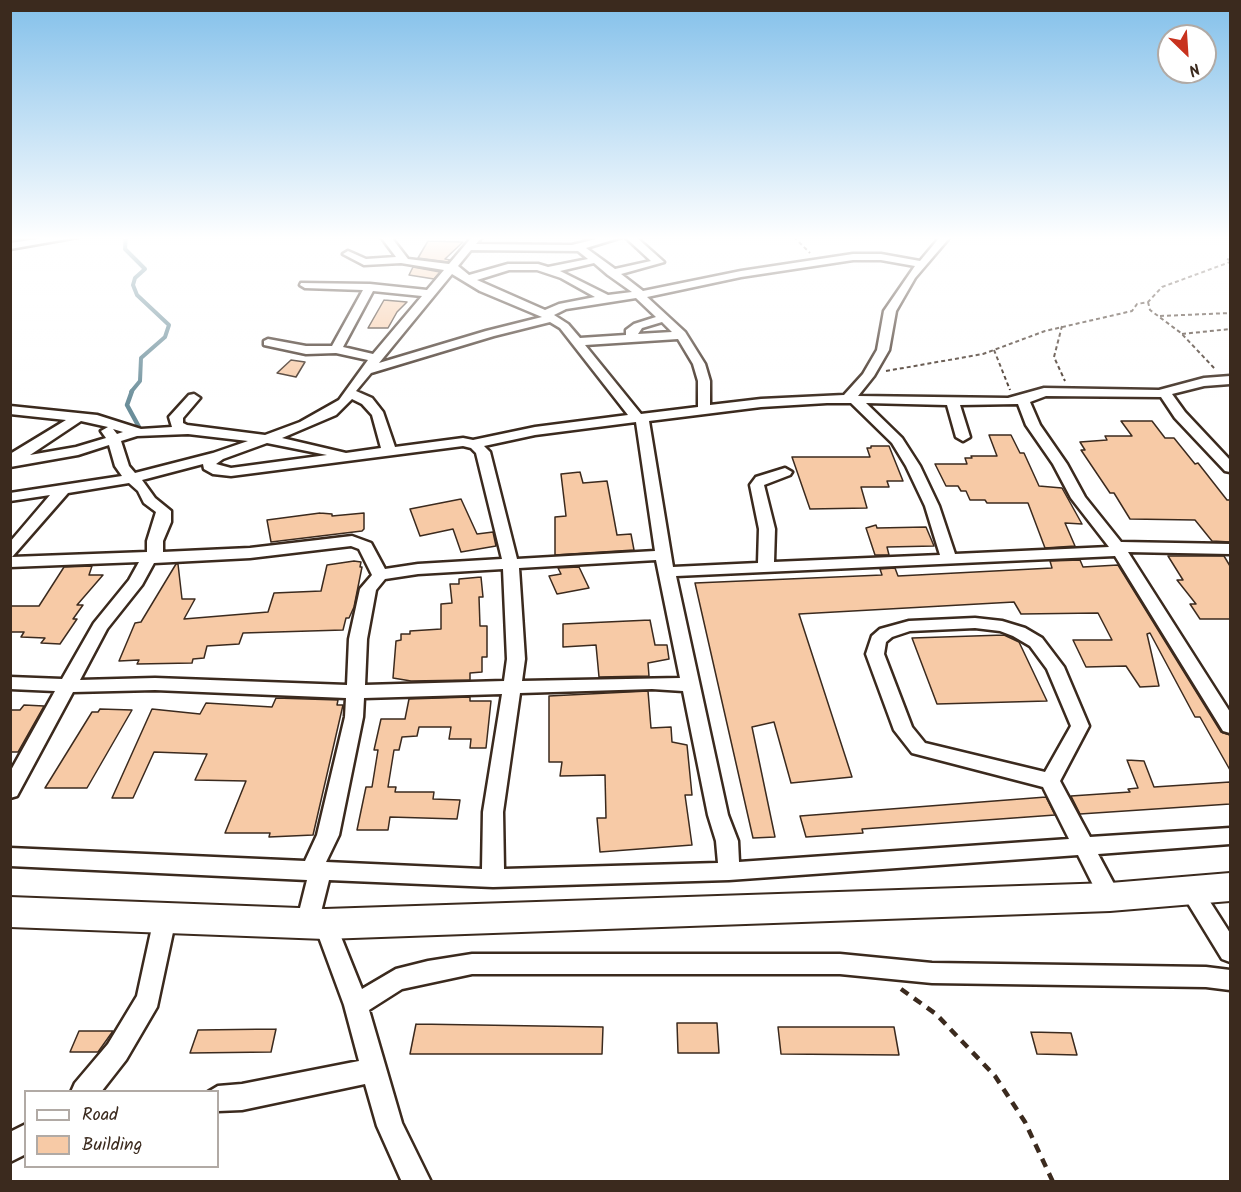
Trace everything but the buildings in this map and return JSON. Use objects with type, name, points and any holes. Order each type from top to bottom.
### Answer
[{"type":"highway","points":[[10,912],[316,924],[1110,897],[1192,892],[1230,887]]},
{"type":"street","points":[[336,349],[367,293]]},
{"type":"street","points":[[417,293],[431,294]]},
{"type":"street","points":[[493,293],[549,316],[564,326],[640,419],[665,563],[718,815],[727,841],[729,871]]},
{"type":"street","points":[[596,293],[607,299]]},
{"type":"street","points":[[638,293],[681,335],[699,364],[704,381],[704,411]]},
{"type":"street","points":[[368,370],[549,316],[564,306],[652,293]]},
{"type":"street","points":[[851,400],[884,350],[890,311],[903,293]]},
{"type":"street","points":[[431,294],[344,402],[331,412],[267,439],[211,459],[209,466],[211,469],[231,472],[445,443],[472,444],[535,431],[761,403],[851,400],[953,403],[1021,401],[1044,392],[1165,393],[1204,382],[1230,380]]},
{"type":"street","points":[[632,338],[632,330],[638,326],[664,318]]},
{"type":"street","points":[[578,342],[681,335]]},
{"type":"street","points":[[268,343],[306,350],[336,349],[377,359]]},
{"type":"street","points":[[349,393],[367,401],[378,415],[389,451]]},
{"type":"street","points":[[1165,393],[1180,415],[1230,468]]},
{"type":"street","points":[[187,430],[176,424],[176,417],[194,398]]},
{"type":"street","points":[[851,400],[897,441],[913,466],[932,506],[949,559]]},
{"type":"street","points":[[1021,401],[1033,425],[1060,464],[1078,498],[1118,549],[1230,726]]},
{"type":"street","points":[[953,403],[963,437]]},
{"type":"street","points":[[10,410],[98,419],[137,432],[154,434],[187,430],[267,439],[309,446],[347,456]]},
{"type":"street","points":[[10,461],[37,446],[78,417]]},
{"type":"street","points":[[10,791],[100,627],[152,558],[155,541],[163,522],[164,511],[150,500],[144,489],[131,478],[117,455],[114,440],[98,419]]},
{"type":"street","points":[[10,461],[78,451],[137,432]]},
{"type":"street","points":[[472,444],[483,452],[510,565],[516,659],[493,812],[492,878]]},
{"type":"street","points":[[92,484],[117,455]]},
{"type":"street","points":[[10,497],[131,478],[218,456]]},
{"type":"street","points":[[766,569],[767,529],[758,485],[761,480],[785,472]]},
{"type":"street","points":[[10,553],[63,489]]},
{"type":"street","points":[[10,562],[250,553],[352,541],[364,546],[380,575]]},
{"type":"street","points":[[417,1182],[390,1126],[356,1005],[316,924],[315,872],[328,835],[354,717],[353,692],[358,664],[358,639],[368,589],[380,575],[418,569],[510,565],[665,563],[766,569],[1118,549],[1230,549]]},
{"type":"street","points":[[1050,781],[1080,726],[1055,667],[1036,642],[1019,632],[1002,626],[975,623],[909,626],[886,633],[878,640],[875,654],[904,730],[919,748],[1050,781],[1110,897]]},
{"type":"street","points":[[10,683],[69,686],[155,684],[353,692],[652,683],[679,684],[693,688]]},
{"type":"street","points":[[10,858],[492,878],[729,871],[1230,836]]},
{"type":"street","points":[[1192,892],[1230,952]]},
{"type":"street","points":[[86,1090],[117,1052],[148,999],[165,918]]},
{"type":"street","points":[[356,1005],[396,980],[428,971],[472,964],[828,964],[933,974],[1230,980]]},
{"type":"street","points":[[219,1099],[242,1097],[374,1070]]},
{"type":"street","points":[[10,1149],[24,1138]]},
{"type":"path","points":[[869,374],[994,350],[1011,341],[1062,326],[1118,315],[1132,311],[1137,304],[1148,302],[1157,293]]},
{"type":"path","points":[[1148,302],[1150,310],[1182,334],[1230,380]]},
{"type":"path","points":[[1160,316],[1230,313]]},
{"type":"path","points":[[1062,326],[1054,357],[1069,391]]},
{"type":"path","points":[[1182,334],[1230,329]]},
{"type":"path","points":[[994,350],[999,368],[1021,401]]},
{"type":"path","points":[[870,967],[936,1014],[995,1076],[1025,1122],[1053,1182]]},
{"type":"waterway","points":[[131,392],[140,381],[141,358],[165,337],[169,325],[136,293]]},
{"type":"waterway","points":[[132,391],[127,405],[139,427]]}]
